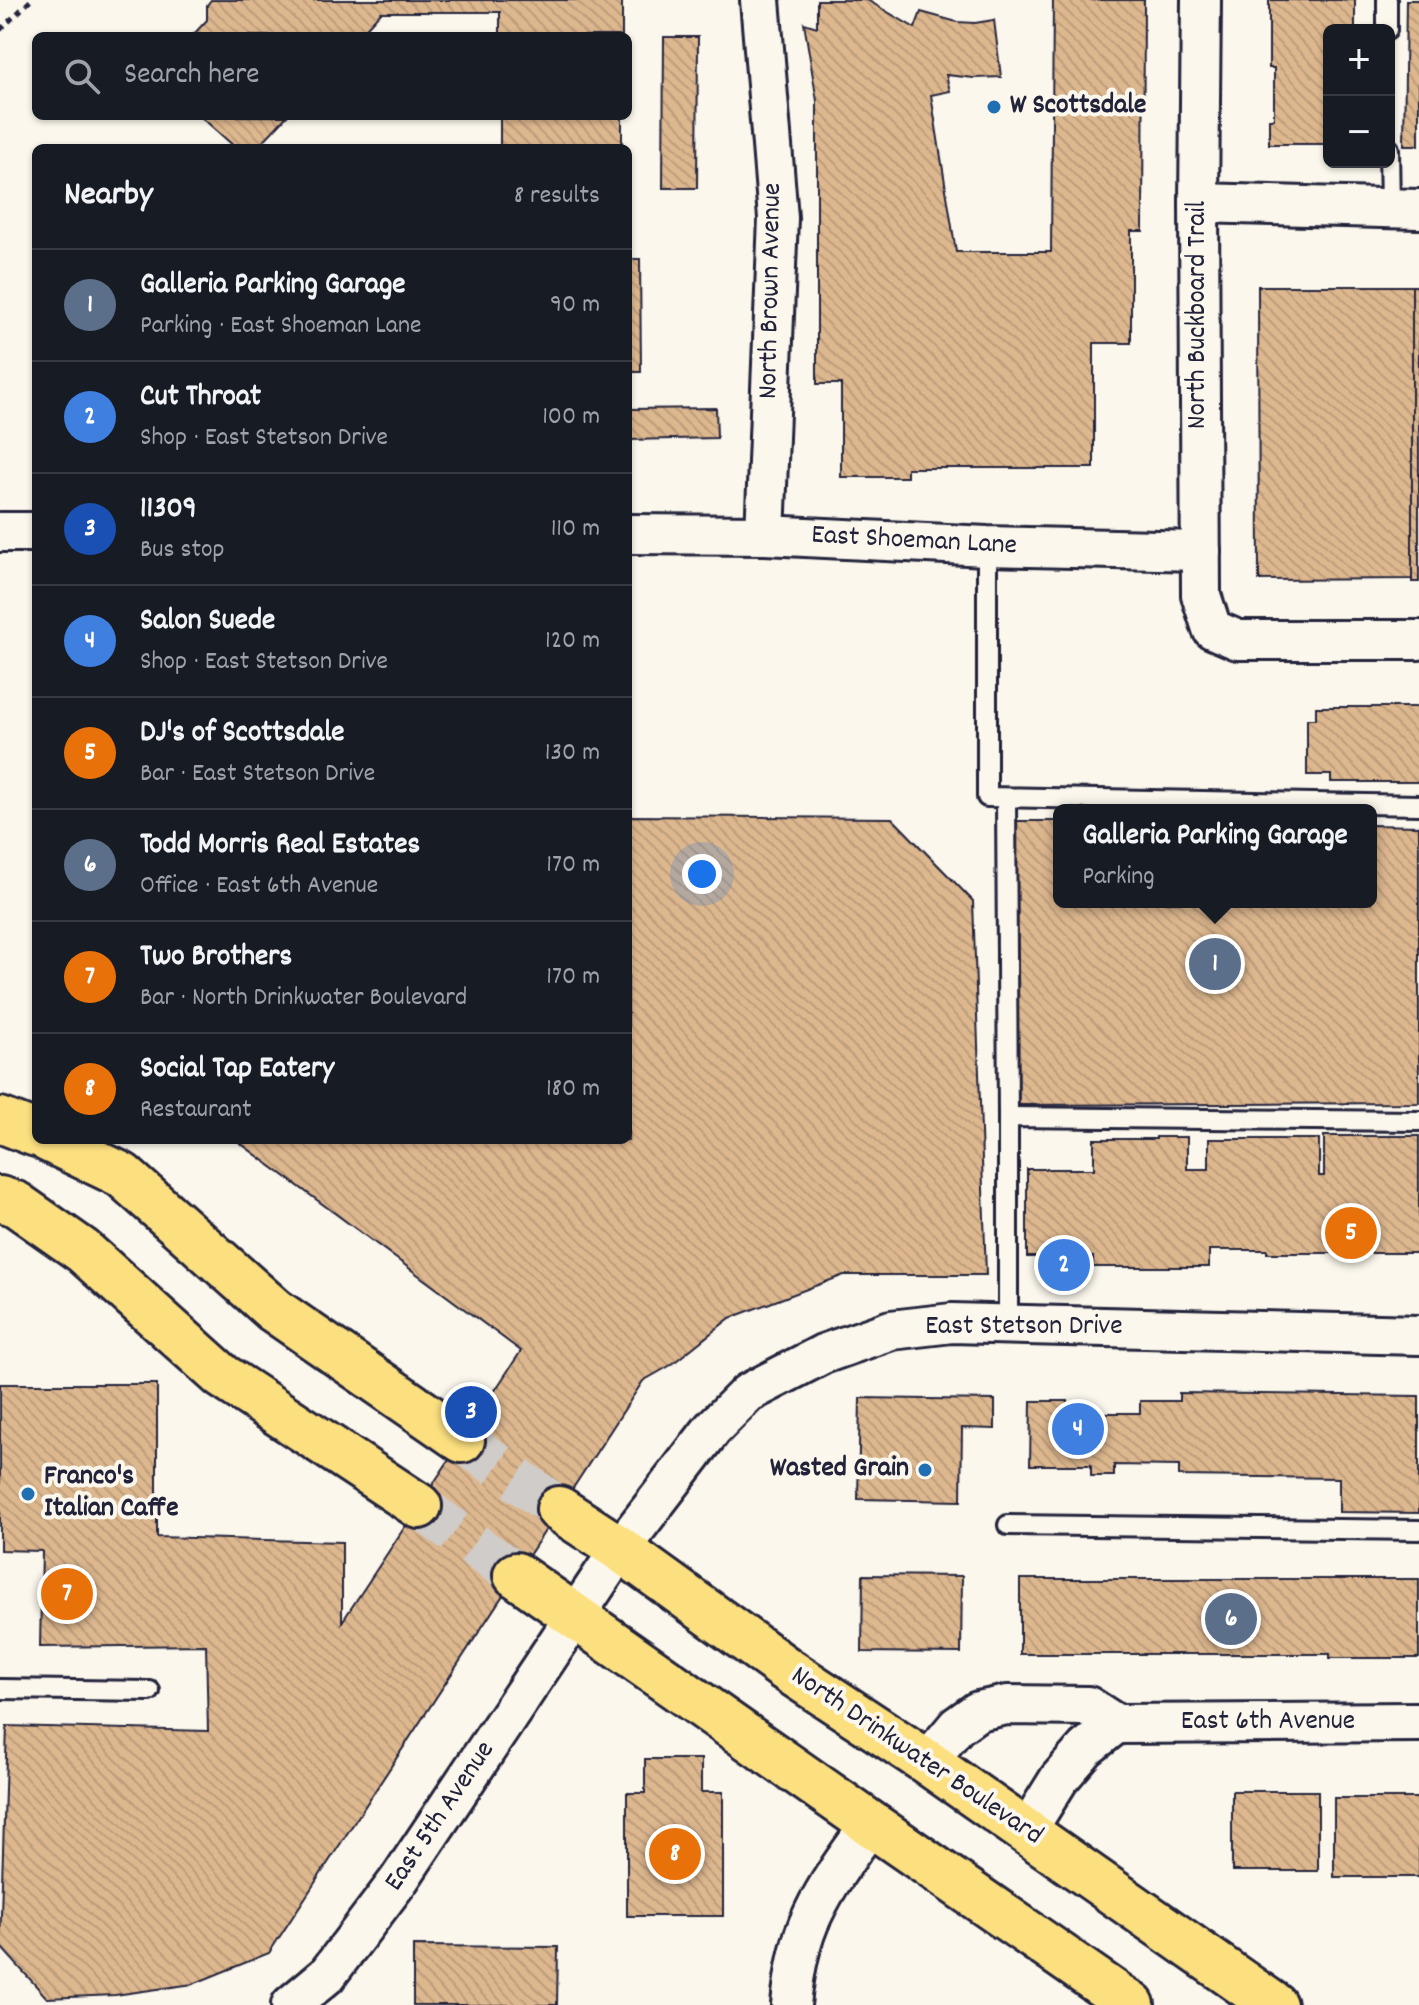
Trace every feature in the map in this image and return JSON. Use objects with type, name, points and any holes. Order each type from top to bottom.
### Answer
[{"type":"main road","points":[[0,1120],[32,1132]]},
{"type":"main road","points":[[57,1144],[122,1175],[274,1310],[462,1440]]},
{"type":"main road","points":[[0,1199],[16,1204],[83,1251],[222,1376],[419,1506]]},
{"type":"main road","name":"North Drinkwater Boulevard","points":[[559,1509],[1274,2005]]},
{"type":"main road","points":[[516,1575],[1132,2005]]},
{"type":"street","name":"North Brown Avenue","points":[[760,0],[778,218],[765,535]]},
{"type":"street","name":"North Buckboard Trail","points":[[1201,0],[1201,595],[1212,629],[1238,640],[1419,640]]},
{"type":"street","points":[[1199,203],[1404,209]]},
{"type":"street","points":[[0,532],[32,532]]},
{"type":"street","name":"East Shoeman Lane","points":[[632,534],[765,535],[987,546],[1201,551]]},
{"type":"street","name":"East Stetson Drive","points":[[575,1617],[620,1549],[713,1428],[748,1393],[823,1354],[891,1330],[952,1323],[1419,1335]]},
{"type":"street","name":"East 5th Avenue","points":[[291,2005],[327,1975],[391,1891],[575,1617]]},
{"type":"street","name":"East 6th Avenue","points":[[927,1762],[967,1718],[978,1711],[1007,1705],[1088,1706],[1116,1724],[1419,1722]]},
{"type":"street","points":[[1026,1832],[1059,1779],[1086,1748],[1116,1724]]},
{"type":"street","points":[[791,2005],[795,1967],[812,1915],[844,1861],[871,1824]]},
{"type":"lane","points":[[1387,0],[1387,24]]},
{"type":"lane","points":[[1394,168],[1404,209]]},
{"type":"lane","points":[[987,546],[987,797],[1360,804]]},
{"type":"lane","points":[[1006,798],[1008,1325]]},
{"type":"lane","points":[[1377,804],[1419,805]]},
{"type":"lane","points":[[1008,1117],[1419,1121]]},
{"type":"lane","points":[[1008,1525],[1419,1530]]},
{"type":"lane","points":[[0,1689],[150,1691]]},
{"type":"path","points":[[0,30],[31,0]]},
{"type":"building","points":[[211,0],[622,0],[622,32],[500,32],[500,12],[381,12],[363,32],[196,32],[207,20],[207,5]]},
{"type":"building","points":[[817,0],[867,0],[915,28],[921,12],[957,22],[994,20],[1001,77],[946,75],[950,91],[931,95],[956,252],[1051,252],[1053,0],[1144,0],[1143,231],[1131,231],[1131,343],[1094,343],[1094,468],[907,468],[907,477],[841,477],[841,384],[817,384],[817,101],[804,23],[817,27]]},
{"type":"building","points":[[1269,0],[1355,0],[1355,24],[1323,24],[1323,144],[1269,144],[1269,119],[1274,119],[1274,68],[1269,68]]},
{"type":"building","points":[[1406,0],[1419,0],[1419,145],[1404,145]]},
{"type":"building","points":[[664,37],[698,37],[697,188],[663,188]]},
{"type":"building","points":[[204,120],[283,120],[261,144],[232,144]]},
{"type":"building","points":[[500,120],[622,120],[622,144],[500,144]]},
{"type":"building","points":[[632,259],[640,259],[641,372],[632,372]]},
{"type":"building","points":[[1258,286],[1412,286],[1413,579],[1259,580]]},
{"type":"building","points":[[1412,286],[1419,286],[1419,582],[1412,582]]},
{"type":"building","points":[[716,408],[717,438],[632,440],[632,409]]},
{"type":"building","points":[[1316,707],[1419,707],[1419,782],[1331,782],[1331,775],[1307,775],[1307,719],[1316,719]]},
{"type":"building","points":[[632,816],[892,818],[973,901],[986,1275],[844,1275],[730,1318],[671,1365],[643,1381],[269,1953],[193,1984],[115,1995],[47,1998],[0,1946],[7,1726],[208,1731],[206,1645],[40,1647],[42,1551],[0,1550],[0,1384],[157,1384],[157,1537],[342,1542],[342,1622],[521,1351],[241,1144],[632,1144]]},
{"type":"building","points":[[1014,821],[1053,821],[1053,908],[1377,908],[1377,825],[1419,826],[1419,1103],[1009,1105]]},
{"type":"building","points":[[1324,1136],[1419,1136],[1419,1253],[1209,1250],[1209,1267],[1093,1267],[1093,1257],[1027,1257],[1027,1169],[1094,1169],[1094,1139],[1187,1137],[1187,1169],[1209,1169],[1209,1139],[1319,1139],[1319,1176],[1324,1176]]},
{"type":"building","points":[[1179,1393],[1419,1396],[1419,1513],[1339,1512],[1339,1478],[1179,1476],[1179,1466],[1114,1465],[1114,1476],[1091,1476],[1091,1465],[1030,1465],[1031,1401],[1068,1401],[1068,1413],[1140,1413],[1140,1401],[1179,1401]]},
{"type":"building","points":[[860,1398],[995,1400],[995,1429],[962,1428],[961,1501],[858,1499]]},
{"type":"building","points":[[863,1575],[962,1576],[961,1653],[862,1652]]},
{"type":"building","points":[[1020,1579],[1419,1579],[1419,1658],[1330,1658],[1330,1654],[1020,1654]]},
{"type":"building","points":[[645,1759],[701,1759],[701,1792],[723,1792],[723,1916],[627,1916],[627,1793],[645,1793]]},
{"type":"building","points":[[1232,1791],[1318,1791],[1318,1871],[1232,1871]]},
{"type":"building","points":[[1334,1798],[1419,1798],[1419,1877],[1334,1877]]},
{"type":"building","points":[[413,1946],[558,1947],[557,2005],[413,2005]]},
{"type":"tunnel","points":[[462,1440],[559,1509]]},
{"type":"tunnel","points":[[419,1506],[516,1575]]},
{"type":"place","name":"W Scottsdale","points":[[994,107]]},
{"type":"place","name":"Galleria Parking Garage","points":[[1215,964]]},
{"type":"place","name":"DJ's of Scottsdale","points":[[1351,1233]]},
{"type":"place","name":"Cut Throat","points":[[1064,1265]]},
{"type":"place","name":"11309","points":[[471,1412]]},
{"type":"place","name":"Salon Suede","points":[[1078,1429]]},
{"type":"place","name":"Wasted Grain","points":[[925,1470]]},
{"type":"place","name":"Franco's Italian Caffe","points":[[28,1494]]},
{"type":"place","name":"Two Brothers","points":[[67,1594]]},
{"type":"place","name":"Todd Morris Real Estates","points":[[1231,1619]]},
{"type":"place","name":"Social Tap Eatery","points":[[675,1854]]}]
